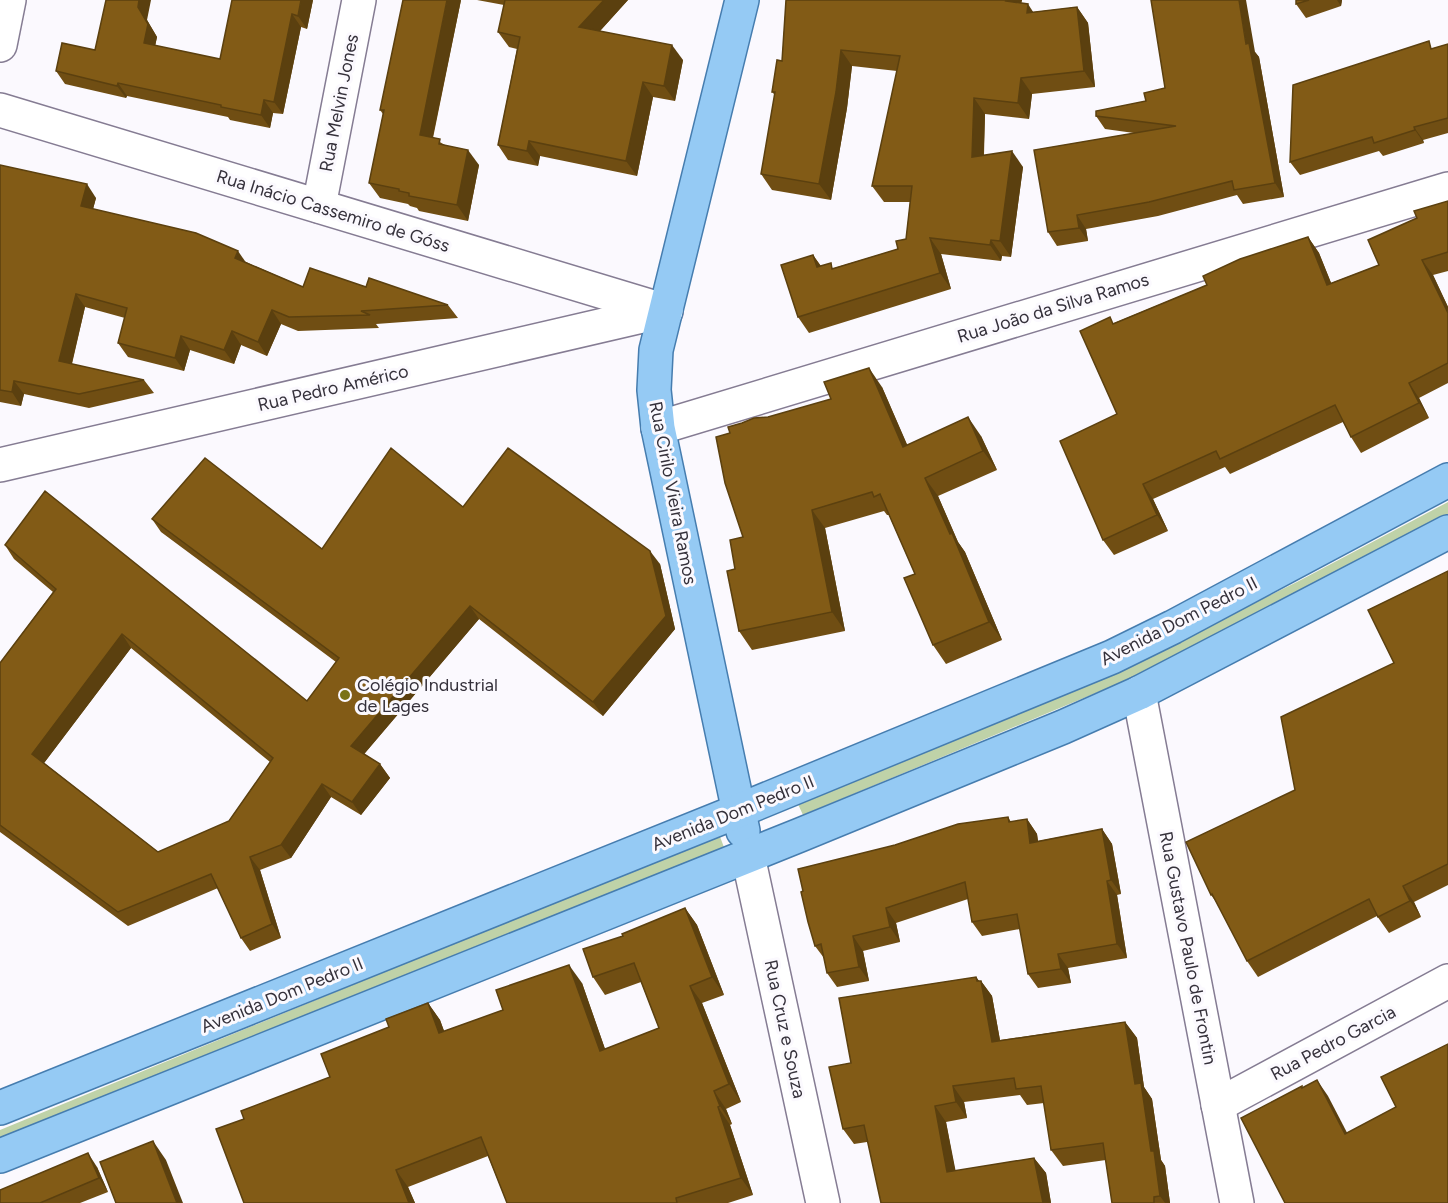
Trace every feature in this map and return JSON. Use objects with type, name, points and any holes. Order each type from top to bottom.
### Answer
[{"type":"main road","name":"Rua Cirilo Vieira Ramos","points":[[742,0],[656,350],[654,390],[658,428],[747,856]]},
{"type":"main road","name":"Avenida Dom Pedro II","points":[[0,1108],[738,811],[1112,657],[1448,480]]},
{"type":"main road","points":[[0,1156],[1063,727],[1139,693],[1448,532]]},
{"type":"street","points":[[0,45],[9,0]]},
{"type":"street","name":"Rua Melvin Jones","points":[[319,206],[359,0]]},
{"type":"street","name":"Rua Inácio Cassemiro de Góss","points":[[0,110],[666,311]]},
{"type":"street","name":"Rua João da Silva Ramos","points":[[658,428],[1448,189]]},
{"type":"street","name":"Rua Pedro Américo","points":[[0,465],[666,311]]},
{"type":"street","name":"Rua Gustavo Paulo de Frontin","points":[[1139,693],[1237,1203]]},
{"type":"street","name":"Rua Cruz e Souza","points":[[747,856],[823,1203]]},
{"type":"street","name":"Rua Pedro Garcia","points":[[1218,1105],[1448,981]]},
{"type":"green space","points":[[1448,502],[1448,517],[1206,647],[803,815],[797,802],[1135,662],[1297,582]]},
{"type":"green space","points":[[719,834],[725,850],[0,1145],[0,1130]]},
{"type":"building","points":[[106,0],[139,0],[138,7],[148,24],[144,43],[220,59],[232,0],[301,0],[298,16],[292,14],[274,102],[264,100],[261,115],[118,83],[117,86],[56,71],[62,43],[95,50]]},
{"type":"building","points":[[403,0],[447,0],[420,135],[440,139],[439,144],[468,150],[457,205],[409,196],[409,193],[399,191],[399,189],[369,183],[384,110],[380,110]]},
{"type":"building","points":[[505,0],[604,0],[579,27],[672,45],[664,86],[643,82],[626,161],[529,141],[527,151],[498,145],[520,37],[498,32]]},
{"type":"building","points":[[786,0],[1007,0],[1028,4],[1027,13],[1077,7],[1084,71],[1021,78],[1018,103],[974,98],[972,157],[1012,151],[1000,241],[991,240],[990,245],[930,238],[940,273],[798,317],[781,265],[813,255],[817,267],[831,263],[832,269],[898,249],[896,241],[906,239],[912,186],[872,186],[900,56],[841,50],[836,92],[819,184],[761,174],[775,92],[772,92],[777,60],[782,61]]},
{"type":"building","points":[[1151,0],[1239,0],[1275,183],[1234,190],[1232,181],[1149,202],[1077,215],[1079,228],[1048,232],[1034,150],[1176,126],[1096,116],[1096,111],[1146,101],[1144,93],[1165,88]]},
{"type":"building","points":[[1296,0],[1309,0],[1296,4]]},
{"type":"building","points":[[1429,41],[1431,49],[1448,44],[1448,118],[1414,127],[1415,130],[1374,143],[1372,137],[1290,162],[1293,85]]},
{"type":"building","points":[[0,165],[87,184],[81,206],[196,233],[238,251],[235,258],[303,287],[310,268],[366,287],[369,278],[448,305],[361,311],[370,315],[289,317],[272,310],[258,342],[232,331],[224,350],[181,336],[175,358],[118,343],[127,308],[76,294],[59,361],[144,380],[79,394],[14,381],[12,392],[0,390]]},
{"type":"building","points":[[1448,201],[1448,252],[1422,260],[1448,313],[1448,363],[1409,383],[1419,403],[1351,437],[1335,405],[1220,459],[1216,451],[1143,484],[1157,515],[1103,540],[1060,441],[1117,414],[1080,331],[1110,317],[1113,324],[1207,285],[1203,276],[1240,259],[1308,237],[1327,285],[1379,265],[1368,240],[1417,218],[1414,211]]},
{"type":"building","points":[[869,368],[903,447],[968,417],[983,451],[925,478],[950,534],[952,533],[989,622],[933,645],[904,578],[915,574],[880,494],[874,497],[872,492],[812,510],[832,612],[739,631],[727,571],[735,569],[730,540],[743,537],[725,483],[716,437],[730,433],[728,427],[754,418],[768,417],[831,399],[824,382]]},
{"type":"building","points":[[391,448],[463,507],[508,448],[650,551],[666,616],[593,702],[470,606],[351,746],[380,764],[352,802],[322,784],[281,845],[250,857],[272,924],[241,938],[211,874],[118,912],[0,825],[0,663],[56,589],[5,545],[45,491],[307,701],[339,658],[152,519],[205,458],[322,549]],"holes":[[[122,634],[273,758],[229,821],[158,852],[32,754]]]},
{"type":"building","points":[[1448,571],[1448,864],[1403,886],[1410,901],[1378,917],[1369,899],[1247,961],[1211,895],[1186,842],[1295,790],[1281,717],[1394,663],[1368,610]]},
{"type":"building","points":[[1008,817],[1009,822],[1027,819],[1030,843],[1102,829],[1111,880],[1107,881],[1117,944],[1058,954],[1061,969],[1028,974],[1017,914],[972,922],[965,882],[886,908],[890,927],[853,936],[859,967],[827,973],[821,944],[815,946],[808,922],[798,869],[895,845],[958,824]]},
{"type":"building","points":[[685,908],[712,977],[690,986],[729,1084],[714,1091],[741,1178],[676,1198],[677,1203],[507,1203],[481,1137],[396,1170],[409,1203],[244,1203],[216,1129],[244,1119],[241,1111],[330,1077],[321,1054],[389,1027],[386,1019],[428,1003],[439,1033],[503,1010],[496,990],[569,965],[600,1051],[659,1028],[634,963],[593,977],[583,949],[623,936],[622,934]]},
{"type":"building","points":[[976,977],[977,981],[981,981],[992,1042],[1125,1022],[1135,1084],[1141,1083],[1151,1151],[1154,1151],[1160,1196],[1154,1197],[1154,1203],[1112,1203],[1103,1143],[1051,1150],[1041,1086],[1016,1089],[1014,1078],[953,1086],[956,1102],[935,1106],[947,1172],[1034,1158],[1043,1203],[881,1203],[864,1125],[843,1129],[829,1067],[851,1063],[839,998]]},
{"type":"building","points":[[1448,1044],[1448,1203],[1285,1203],[1241,1118],[1317,1080],[1345,1134],[1396,1107],[1381,1077]]},
{"type":"building","points":[[153,1141],[177,1203],[116,1203],[100,1162]]},
{"type":"building","points":[[88,1153],[99,1178],[40,1203],[0,1203],[0,1190]]},
{"type":"place","name":"Colégio Industrial de Lages","points":[[345,695]]}]
